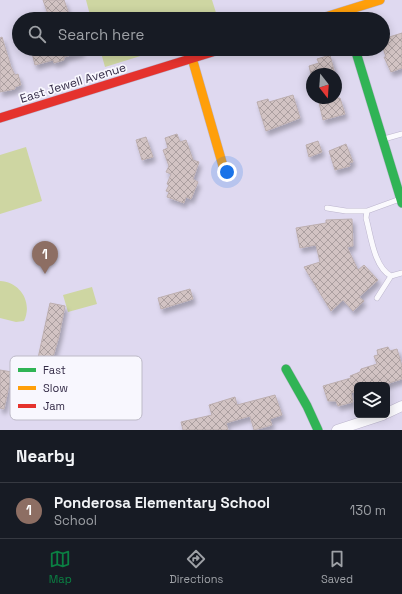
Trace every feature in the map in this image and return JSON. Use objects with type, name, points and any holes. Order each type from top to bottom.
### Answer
[{"type":"street","points":[[352,12],[380,0]]},
{"type":"street","name":"East Jewell Avenue","points":[[0,118],[199,56]]},
{"type":"street","points":[[357,56],[401,201]]},
{"type":"street","points":[[192,58],[223,166]]},
{"type":"street","points":[[286,369],[293,384],[307,403],[318,430]]},
{"type":"street","points":[[390,412],[402,406]]},
{"type":"street","points":[[337,430],[374,418]]},
{"type":"lane","points":[[383,139],[402,134]]},
{"type":"lane","points":[[327,208],[346,211],[366,211],[401,201]]},
{"type":"lane","points":[[366,211],[366,218],[379,264],[386,273],[391,276]]},
{"type":"lane","points":[[377,298],[391,276],[402,273]]},
{"type":"green space","points":[[86,0],[212,0],[216,12],[89,12]]},
{"type":"green space","points":[[102,56],[140,56],[105,67]]},
{"type":"green space","points":[[26,147],[42,201],[0,214],[0,155]]},
{"type":"green space","points":[[0,281],[13,285],[23,294],[27,307],[24,321],[16,322],[0,318]]},
{"type":"green space","points":[[92,287],[97,304],[68,312],[63,295]]},
{"type":"building","points":[[43,0],[64,0],[68,12],[47,12]]},
{"type":"building","points":[[402,33],[402,68],[391,72],[384,57],[390,56],[390,37]]},
{"type":"building","points":[[2,37],[11,67],[15,75],[18,74],[21,85],[15,87],[15,89],[0,92],[0,38]]},
{"type":"building","points":[[33,56],[68,56],[64,57],[64,60],[54,63],[53,60],[35,65]]},
{"type":"building","points":[[330,56],[333,68],[310,68],[309,66],[319,63],[317,59]]},
{"type":"building","points":[[293,95],[300,118],[266,131],[257,102],[268,99],[269,102]]},
{"type":"building","points":[[319,104],[342,104],[345,114],[323,120]]},
{"type":"building","points":[[177,134],[180,142],[186,140],[193,160],[199,162],[193,179],[198,182],[191,199],[186,197],[184,203],[167,197],[169,192],[166,191],[171,174],[166,172],[169,166],[163,150],[168,148],[165,138]]},
{"type":"building","points":[[146,137],[153,157],[142,160],[136,140]]},
{"type":"building","points":[[318,141],[322,152],[309,157],[306,145]]},
{"type":"building","points":[[346,144],[353,162],[349,163],[350,166],[335,170],[329,151]]},
{"type":"building","points":[[352,219],[353,246],[347,247],[358,270],[364,265],[378,280],[359,297],[364,301],[353,311],[343,300],[331,311],[304,267],[320,262],[316,245],[300,248],[296,228],[326,223],[326,220]]},
{"type":"building","points":[[190,289],[193,299],[161,309],[158,298]]},
{"type":"building","points":[[50,303],[65,306],[53,356],[38,356]]},
{"type":"building","points":[[388,347],[390,351],[397,349],[402,366],[402,379],[390,383],[354,382],[354,392],[351,393],[353,402],[338,406],[336,401],[328,401],[323,386],[351,378],[350,376],[360,372],[361,369],[377,364],[374,356],[378,355],[377,350]]},
{"type":"building","points":[[0,370],[10,372],[10,381],[4,409],[0,408]]},
{"type":"building","points":[[275,395],[282,415],[270,419],[272,425],[254,430],[250,416],[226,423],[228,430],[183,430],[181,422],[212,415],[209,405],[235,397],[237,405]]},
{"type":"traffic: fast","points":[[357,56],[402,203]]},
{"type":"traffic: fast","points":[[286,369],[307,406],[318,430]]},
{"type":"traffic: slow","points":[[341,12],[380,0]]},
{"type":"traffic: slow","points":[[192,58],[223,166]]},
{"type":"traffic: jam","points":[[0,118],[199,56]]},
{"type":"place","name":"Ponderosa Elementary School","points":[[45,274]]}]
